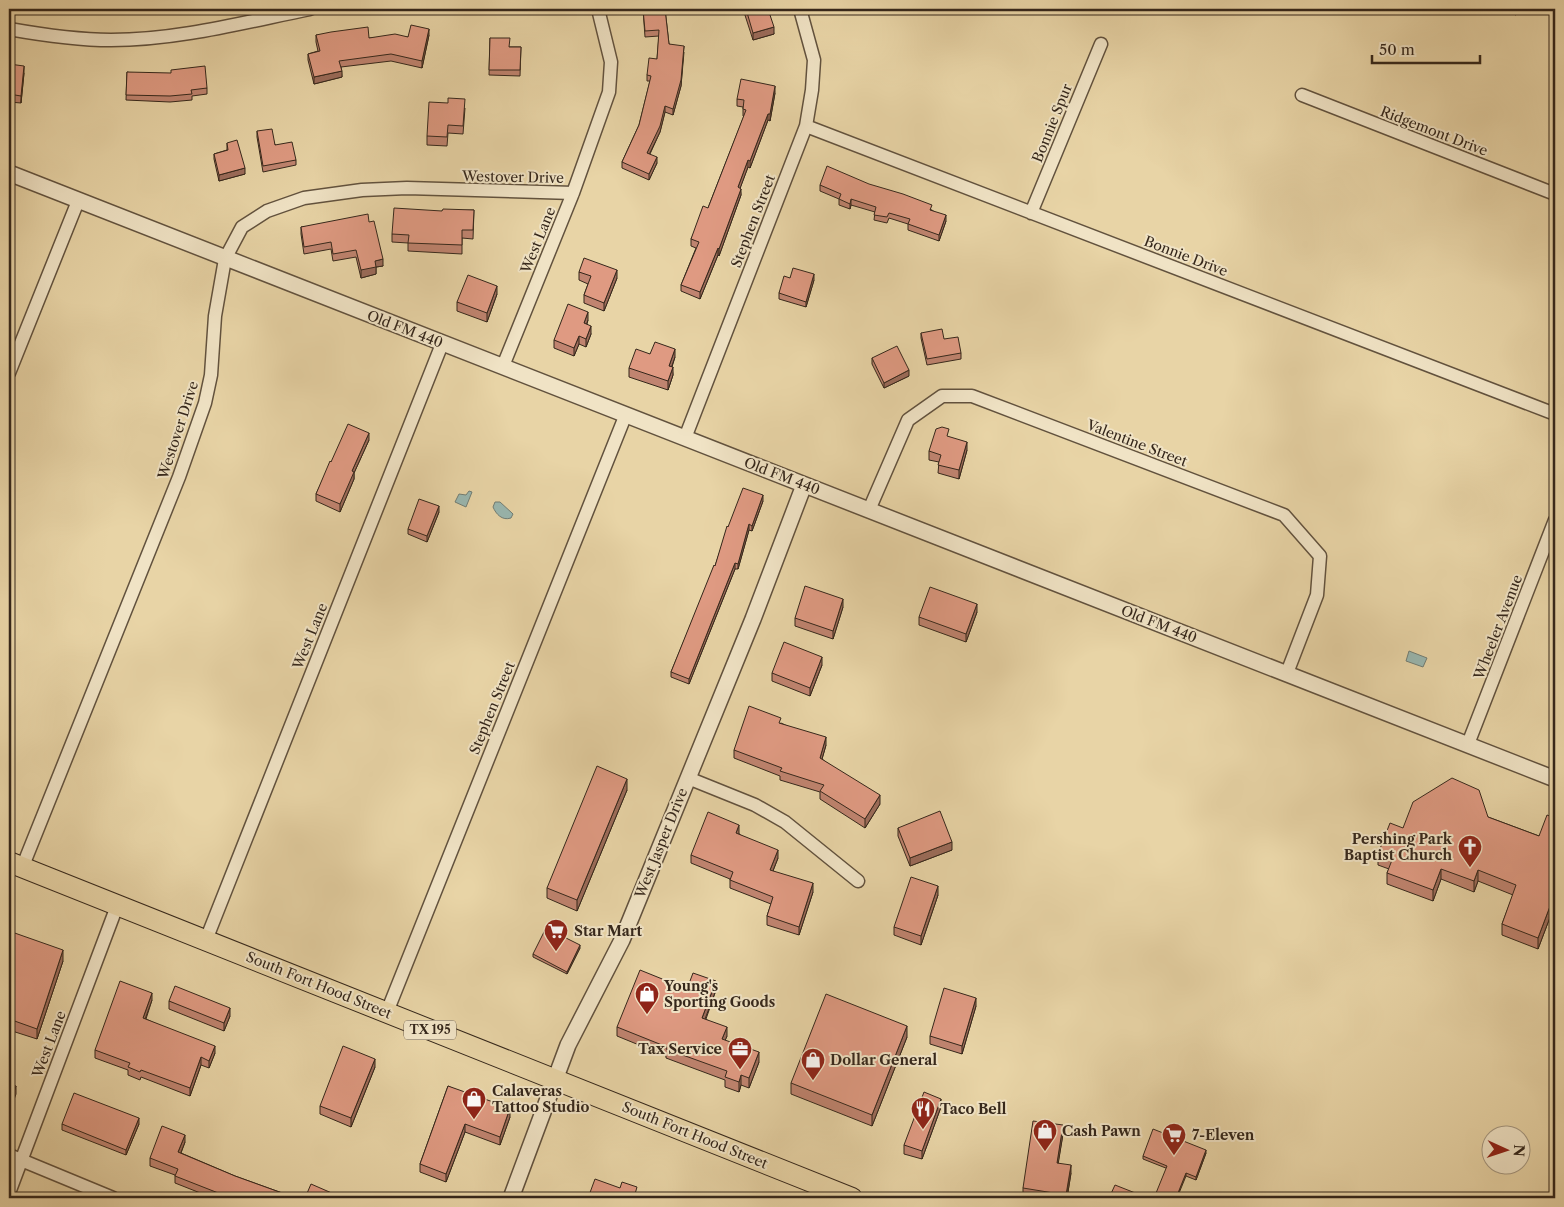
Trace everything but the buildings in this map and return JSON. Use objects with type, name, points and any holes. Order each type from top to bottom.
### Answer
[{"type":"highway","name":"South Fort Hood Street","points":[[16,865],[852,1198]]},
{"type":"street","points":[[9,30],[66,38],[148,39],[201,31],[310,9]]},
{"type":"street","name":"West Lane","points":[[503,366],[573,193],[609,92],[611,62],[598,9]]},
{"type":"street","name":"Stephen Street","points":[[685,438],[806,126],[812,90],[814,60],[800,9]]},
{"type":"street","name":"Bonnie Spur","points":[[1031,213],[1101,44]]},
{"type":"street","name":"Ridgemont Drive","points":[[1302,95],[1555,194]]},
{"type":"street","name":"Bonnie Drive","points":[[806,126],[1555,414]]},
{"type":"street","name":"Old FM 440","points":[[9,173],[1555,779]]},
{"type":"street","name":"Westover Drive","points":[[16,865],[179,477],[205,403],[211,375],[215,316],[225,258],[242,226],[268,210],[304,198],[362,190],[407,188],[573,193]]},
{"type":"street","points":[[9,373],[78,201]]},
{"type":"street","name":"West Lane","points":[[206,940],[442,344]]},
{"type":"street","name":"Valentine Street","points":[[869,510],[908,420],[942,396],[972,396],[1284,515],[1320,556],[1317,595],[1287,674]]},
{"type":"street","name":"Stephen Street","points":[[387,1012],[626,414]]},
{"type":"street","name":"West Jasper Drive","points":[[511,1198],[555,1079],[581,1018],[622,940],[753,619],[804,485]]},
{"type":"street","name":"Wheeler Avenue","points":[[1468,744],[1555,520]]},
{"type":"street","points":[[688,778],[755,805],[785,822],[858,881]]},
{"type":"street","name":"West Lane","points":[[9,1193],[118,906]]},
{"type":"street","points":[[9,1155],[113,1198]]},
{"type":"water","points":[[469,491],[472,492],[466,507],[455,502],[459,494],[466,495]]},
{"type":"water","points":[[495,502],[500,502],[513,514],[511,518],[505,519],[498,514],[493,507]]},
{"type":"water","points":[[1409,651],[1427,658],[1423,667],[1406,661]]},
{"type":"place","name":"Pershing Park Baptist Church","points":[[1470,868]]},
{"type":"place","name":"Star Mart","points":[[556,952]]},
{"type":"place","name":"Young's Sporting Goods","points":[[647,1015]]},
{"type":"place","name":"Tax Service","points":[[740,1070]]},
{"type":"place","name":"Dollar General","points":[[813,1081]]},
{"type":"place","name":"Calaveras Tattoo Studio","points":[[474,1120]]},
{"type":"place","name":"Taco Bell","points":[[923,1130]]},
{"type":"place","name":"Cash Pawn","points":[[1045,1152]]},
{"type":"place","name":"7-Eleven","points":[[1174,1156]]}]
